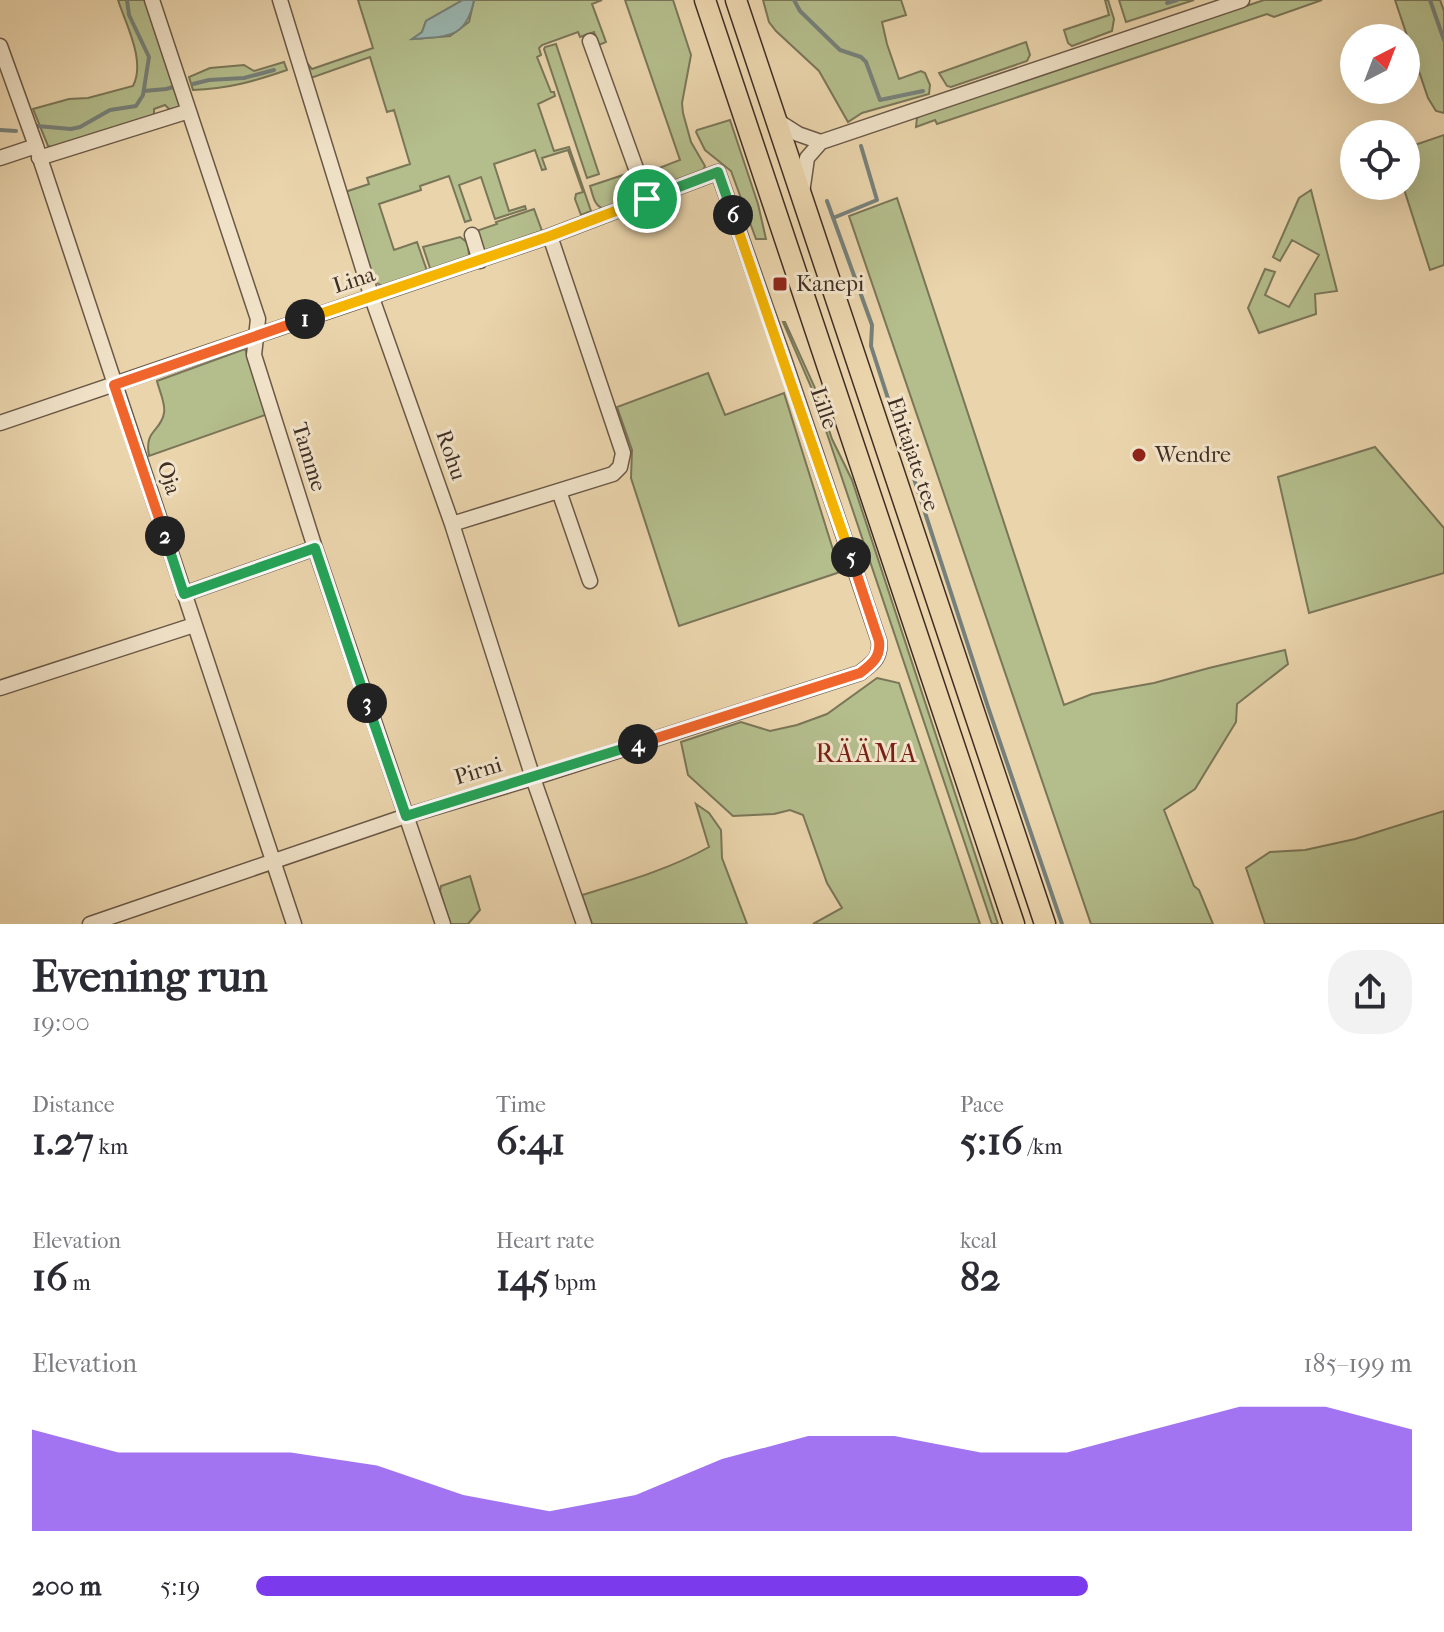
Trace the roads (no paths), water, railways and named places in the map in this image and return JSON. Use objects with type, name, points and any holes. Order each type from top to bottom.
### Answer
[{"type":"highway","points":[[705,0],[1014,924]]},
{"type":"highway","name":"Ehitajate tee","points":[[736,0],[1045,924]]},
{"type":"street","name":"Tamme","points":[[152,0],[258,319],[254,355],[315,548],[443,924]]},
{"type":"street","points":[[802,198],[807,158],[821,142],[1242,0]]},
{"type":"street","name":"Rohu","points":[[284,1],[372,298],[452,524],[533,778],[584,924]]},
{"type":"street","points":[[590,41],[647,199]]},
{"type":"street","name":"Oja","points":[[0,46],[294,924]]},
{"type":"street","points":[[0,158],[38,152],[189,111]]},
{"type":"street","points":[[776,120],[798,134],[821,142]]},
{"type":"street","name":"Lina","points":[[0,423],[480,261],[718,172]]},
{"type":"street","name":"Lille","points":[[718,172],[874,625],[880,651],[876,660]]},
{"type":"street","points":[[472,235],[480,261]]},
{"type":"street","points":[[452,524],[613,474],[620,467],[623,453],[550,236]]},
{"type":"street","points":[[559,491],[590,581]]},
{"type":"street","points":[[184,594],[315,548]]},
{"type":"street","points":[[0,688],[194,625]]},
{"type":"street","name":"Pirni","points":[[90,924],[406,816],[860,673],[876,660]]},
{"type":"water","points":[[463,0],[474,0],[466,23],[460,29],[444,36],[412,39],[422,32],[426,21]]},
{"type":"waterway","points":[[37,126],[71,129],[110,110],[136,106],[143,95],[149,57],[129,15],[127,0]]},
{"type":"waterway","points":[[794,0],[800,11],[840,50],[861,57],[866,62],[880,100],[923,91]]},
{"type":"waterway","points":[[1167,3],[1177,0]]},
{"type":"waterway","points":[[1430,0],[1444,40]]},
{"type":"waterway","points":[[193,84],[244,78],[274,70]]},
{"type":"waterway","points":[[144,91],[173,87]]},
{"type":"waterway","points":[[0,130],[16,131]]},
{"type":"waterway","points":[[833,218],[877,200],[861,146]]},
{"type":"waterway","points":[[827,201],[872,325],[871,346],[1062,924]]},
{"type":"place","name":"Kanepi","points":[[780,284]]},
{"type":"place","name":"Wendre","points":[[1139,455]]},
{"type":"district","name":"RÄÄMA","points":[[867,753]]}]
